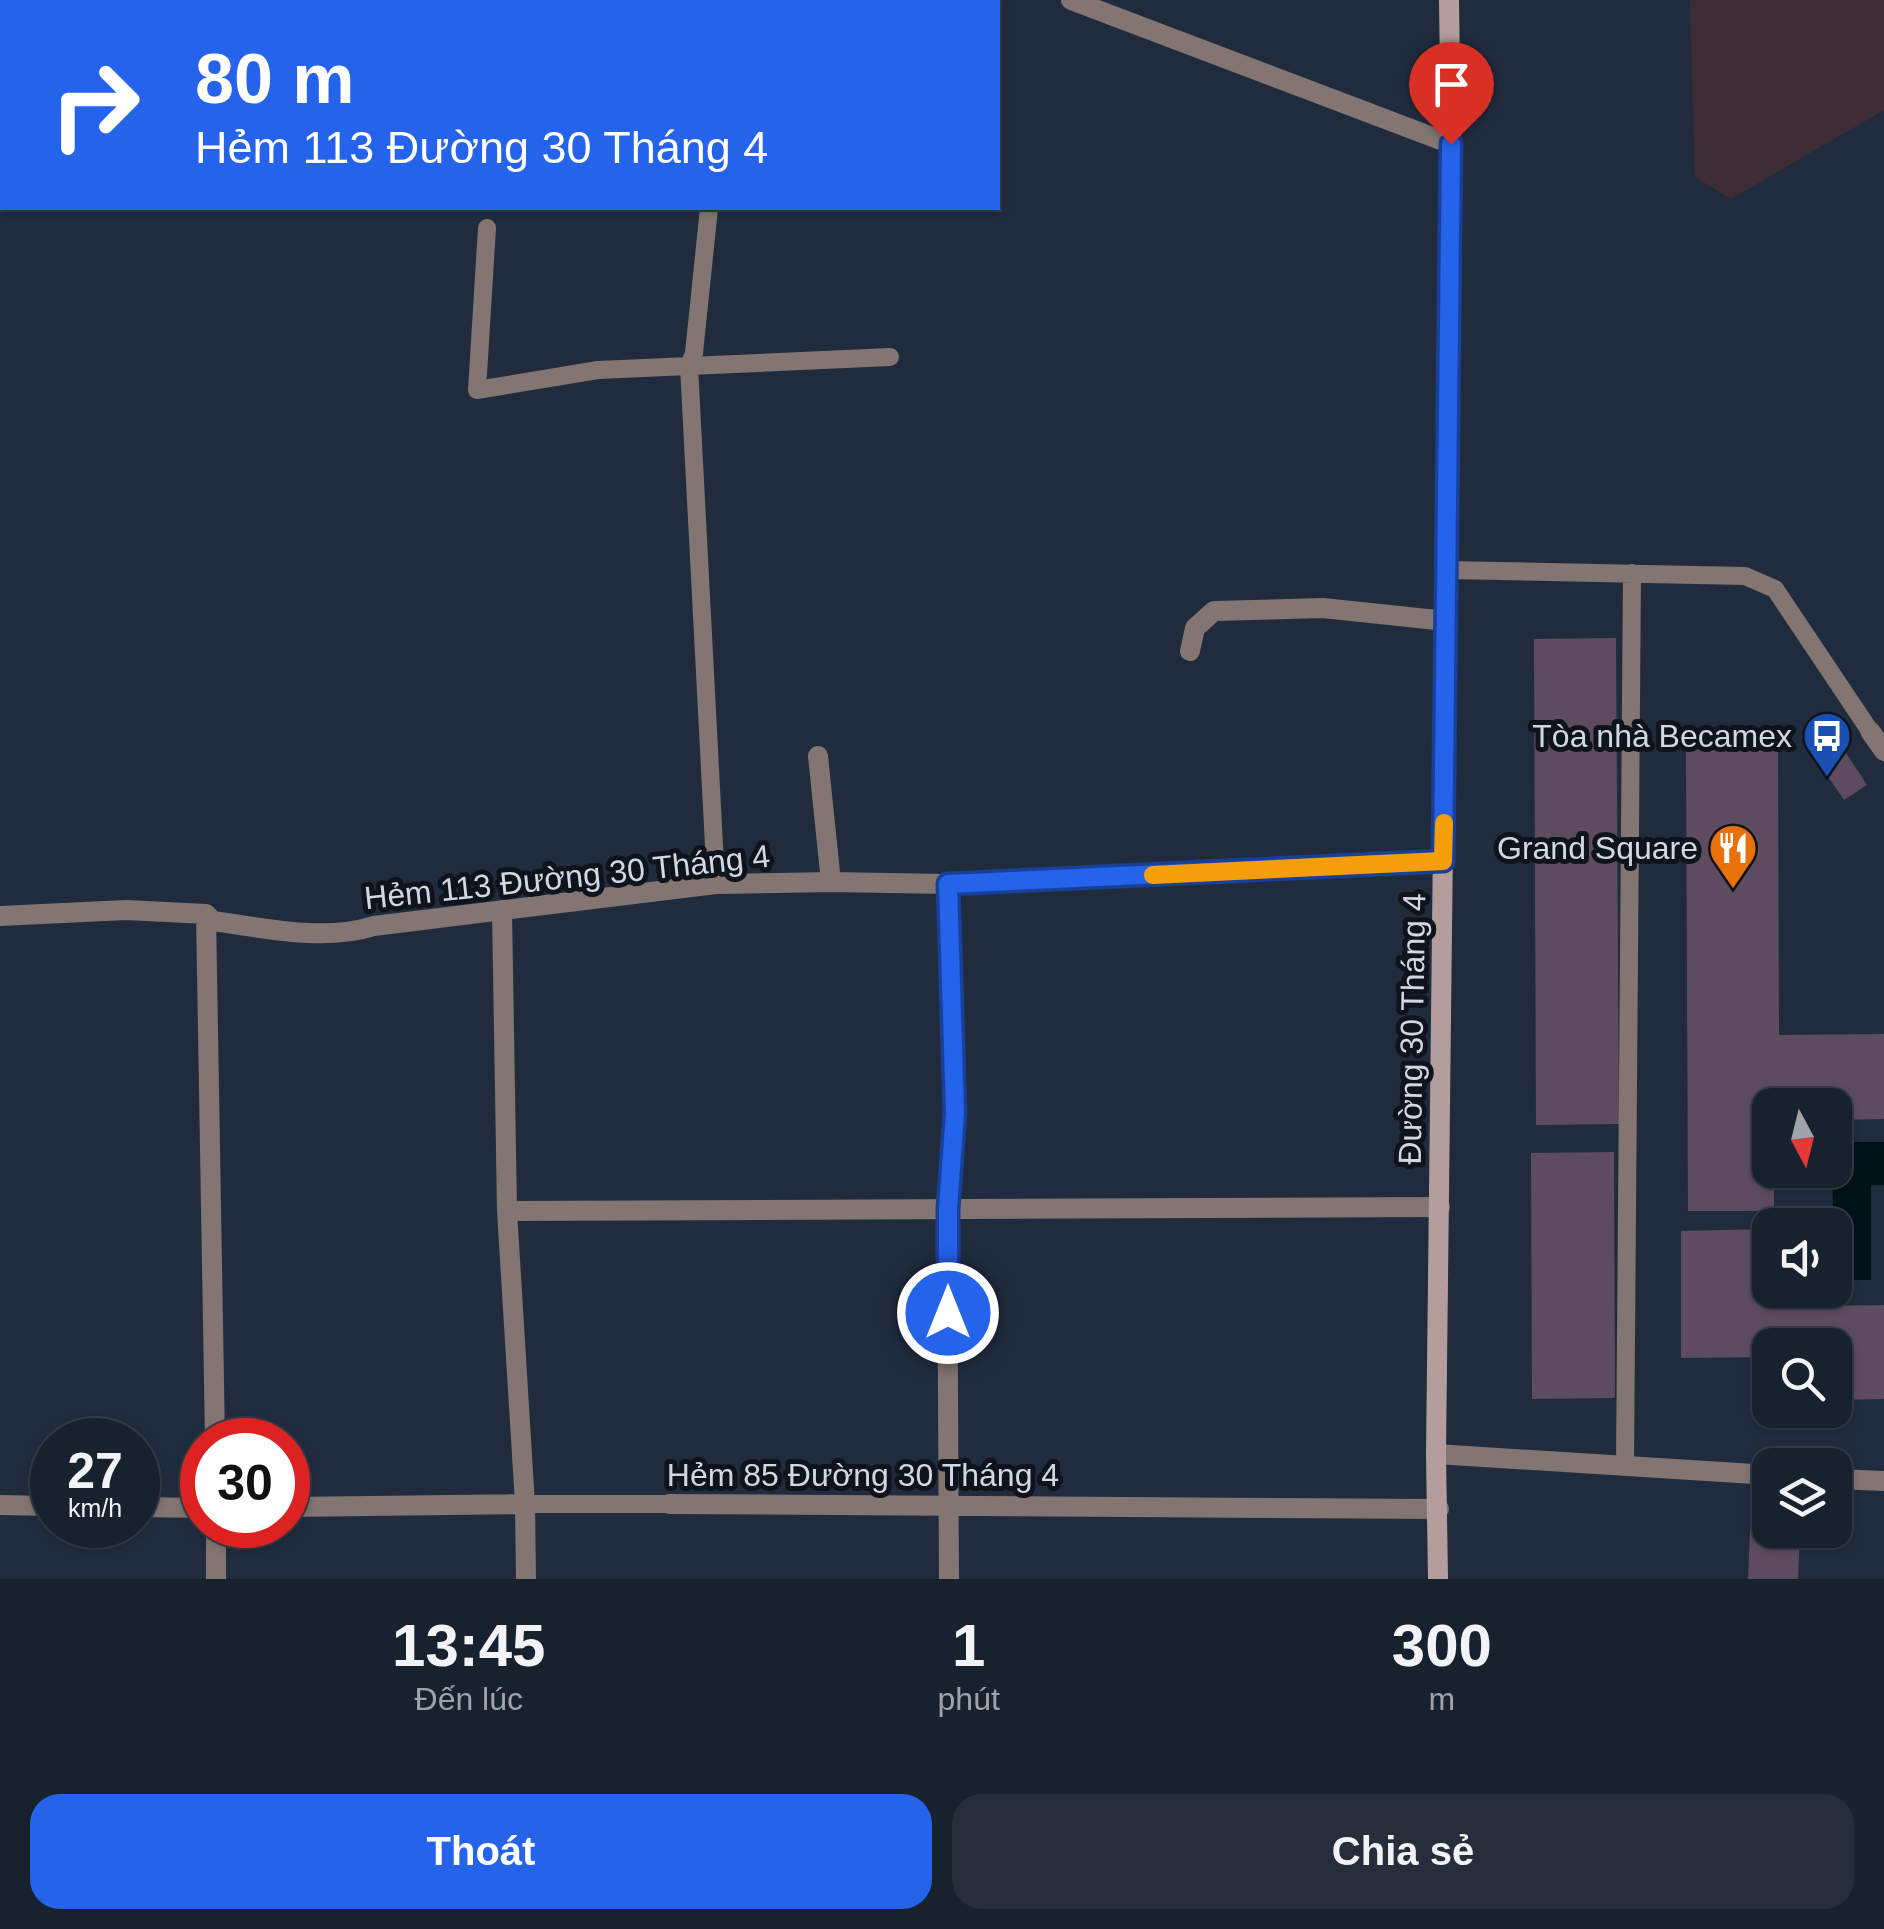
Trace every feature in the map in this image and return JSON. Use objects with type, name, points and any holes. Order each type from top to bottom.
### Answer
[{"type":"main road","name":"Đường 30 Tháng 4","points":[[1438,1579],[1450,0]]},
{"type":"street","points":[[1071,0],[1451,144]]},
{"type":"street","points":[[1190,651],[1196,628],[1214,612],[1322,608],[1446,621]]},
{"type":"street","points":[[1870,731],[1884,752]]},
{"type":"street","points":[[818,756],[831,882]]},
{"type":"street","name":"Hẻm 113 Đường 30 Tháng 4","points":[[0,916],[126,910],[206,914],[213,921],[300,932],[356,932],[374,926],[716,884],[948,884],[1443,861]]},
{"type":"street","points":[[948,884],[955,1113],[948,1209],[949,1579]]},
{"type":"street","points":[[502,910],[507,1211],[526,1579]]},
{"type":"street","points":[[206,914],[215,1418]]},
{"type":"street","points":[[507,1211],[1440,1207]]},
{"type":"street","points":[[1436,1454],[1752,1474]]},
{"type":"street","points":[[1852,1479],[1884,1481]]},
{"type":"street","name":"Hẻm 85 Đường 30 Tháng 4","points":[[310,1507],[525,1504]]},
{"type":"street","name":"Hẻm 85 Đường 30 Tháng 4","points":[[669,1504],[1438,1509]]},
{"type":"street","points":[[0,1505],[30,1506]]},
{"type":"street","points":[[216,1548],[216,1579]]},
{"type":"lane","points":[[709,210],[694,353],[689,366],[716,884]]},
{"type":"lane","points":[[487,228],[477,390],[598,370],[890,357]]},
{"type":"lane","points":[[1446,570],[1746,576],[1775,589],[1870,731]]},
{"type":"lane","points":[[1625,1466],[1632,574]]},
{"type":"lane","name":"Hẻm 85 Đường 30 Tháng 4","points":[[525,1504],[669,1504]]},
{"type":"shaded area","points":[[1690,0],[1884,0],[1884,110],[1731,199],[1695,177]]},
{"type":"shaded area","points":[[1852,1142],[1884,1142],[1884,1185],[1871,1185],[1871,1280],[1852,1280],[1852,1208],[1833,1208],[1832,1188],[1852,1188]]},
{"type":"building","points":[[1616,638],[1619,1124],[1536,1125],[1534,639]]},
{"type":"building","points":[[1825,721],[1867,785],[1844,800],[1801,737]]},
{"type":"building","name":"Grand Square","points":[[1778,748],[1779,1035],[1884,1034],[1884,1119],[1852,1120],[1852,1088],[1752,1088],[1752,1188],[1774,1188],[1774,1208],[1688,1211],[1686,749]]},
{"type":"building","points":[[1614,1152],[1615,1398],[1532,1399],[1531,1153]]},
{"type":"building","points":[[1752,1229],[1752,1308],[1884,1305],[1884,1399],[1852,1400],[1852,1328],[1752,1328],[1752,1357],[1681,1358],[1681,1231]]},
{"type":"building","points":[[1750,1530],[1752,1548],[1799,1548],[1798,1579],[1748,1579]]},
{"type":"slow traffic","points":[[1153,875],[1443,861],[1444,823]]},
{"type":"place","name":"Tòa nhà Becamex","points":[[1827,778]]},
{"type":"place","name":"Grand Square","points":[[1733,890]]},
{"type":"route","points":[[948,1313],[948,1209],[955,1113],[948,884],[1443,861],[1451,144]]}]
